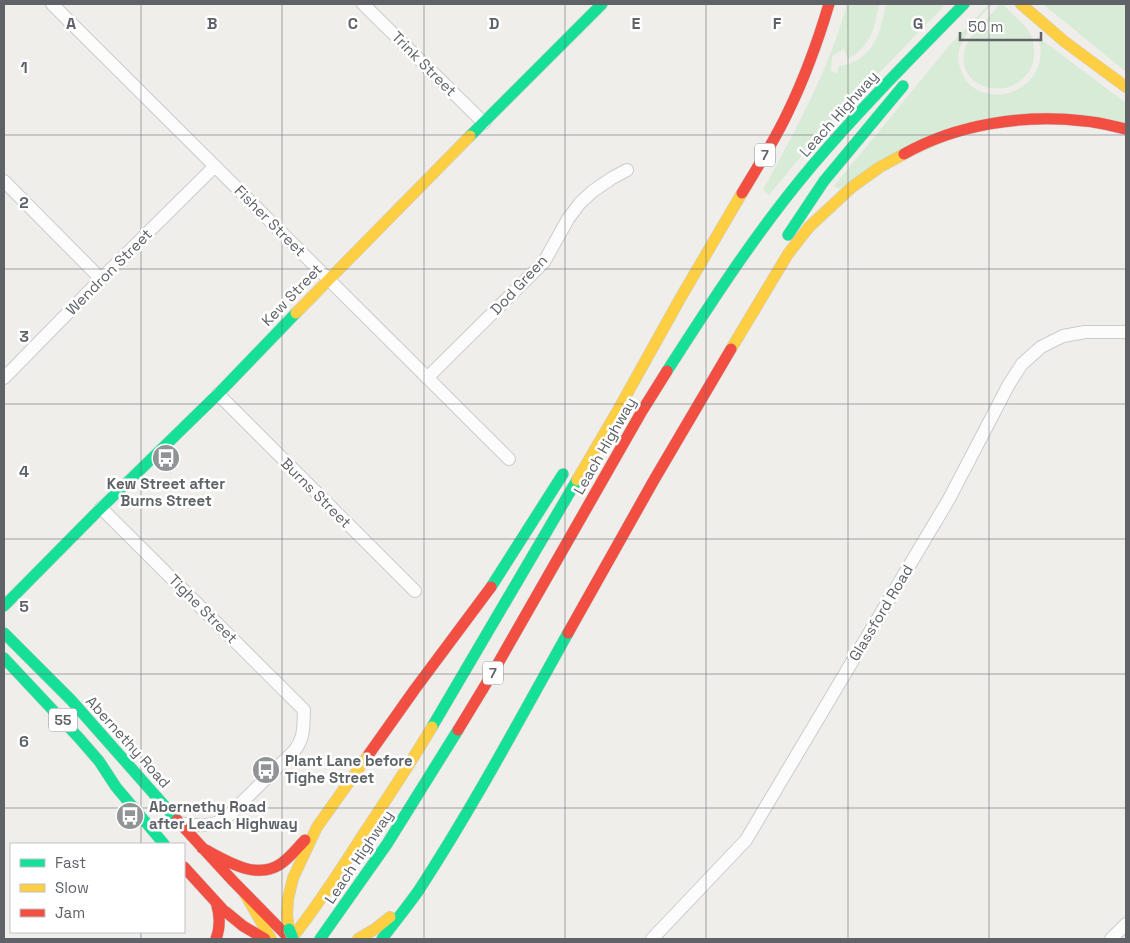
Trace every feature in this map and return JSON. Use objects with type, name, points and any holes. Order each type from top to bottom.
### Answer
[{"type":"main road","name":"Kew Street","points":[[4,606],[218,394],[328,279],[602,4]]},
{"type":"main road","name":"Leach Highway","points":[[291,939],[347,860],[411,762],[593,453],[788,113],[806,73],[830,4]]},
{"type":"main road","points":[[1021,4],[1065,42],[1126,87]]},
{"type":"main road","name":"Leach Highway","points":[[320,939],[387,844],[492,674],[642,411],[711,302],[752,242],[816,161],[854,117],[962,6]]},
{"type":"main road","points":[[921,64],[962,6]]},
{"type":"main road","points":[[694,412],[740,315],[798,219],[824,181],[910,78]]},
{"type":"main road","points":[[382,939],[422,885],[486,780],[620,539],[694,412],[793,246],[812,223],[831,204],[869,173],[911,149],[936,138],[962,130],[1023,120],[1051,119],[1079,120],[1126,129]]},
{"type":"main road","name":"7","points":[[614,396],[654,344]]},
{"type":"main road","points":[[202,848],[245,868],[257,871],[270,869],[280,864],[317,827],[491,586],[571,462]]},
{"type":"main road","name":"Abernethy Road","points":[[4,633],[70,699],[244,894],[291,939]]},
{"type":"main road","name":"55","points":[[4,658],[79,738],[116,787],[163,843]]},
{"type":"main road","points":[[291,939],[288,899],[293,878],[317,827]]},
{"type":"main road","points":[[185,868],[252,939]]},
{"type":"main road","points":[[402,930],[422,885]]},
{"type":"main road","points":[[358,939],[383,924],[422,885]]},
{"type":"main road","points":[[244,894],[271,939]]},
{"type":"main road","points":[[216,902],[221,922],[216,939]]},
{"type":"main road","points":[[226,912],[242,926],[265,939]]},
{"type":"street","name":"Fisher Street","points":[[52,4],[509,460]]},
{"type":"street","name":"Trink Street","points":[[364,4],[484,124]]},
{"type":"street","name":"Wendron Street","points":[[4,378],[214,166]]},
{"type":"street","name":"Dod Green","points":[[427,378],[528,280],[544,262],[568,219],[580,203],[593,191],[627,170]]},
{"type":"street","points":[[4,181],[101,279]]},
{"type":"street","name":"Glassford Road","points":[[652,939],[746,840],[949,499],[1009,384],[1022,364],[1041,348],[1062,336],[1085,332],[1126,332]]},
{"type":"street","name":"Burns Street","points":[[218,394],[415,591]]},
{"type":"street","name":"Tighe Street","points":[[101,508],[304,710],[301,742],[225,819],[212,825],[196,826],[179,823]]},
{"type":"street","points":[[1111,939],[1126,924]]},
{"type":"green space","points":[[847,4],[879,4],[871,36],[862,48],[848,59],[844,49],[832,56],[831,71],[837,74],[839,66],[851,63],[868,52],[878,35],[886,4],[946,4],[820,134],[769,195],[763,190],[799,123],[821,76],[840,29]]},
{"type":"green space","points":[[989,4],[992,4],[969,30],[959,50],[958,57],[962,73],[969,84],[989,94],[1012,92],[1023,86],[1032,78],[1039,64],[1041,52],[1038,37],[1126,103],[1126,123],[1004,116],[839,189],[834,186],[949,46]]},
{"type":"green space","points":[[1000,4],[1021,22],[1031,35],[1034,52],[1033,62],[1025,77],[1013,85],[999,89],[985,87],[973,80],[966,70],[964,56],[970,38]]},
{"type":"green space","points":[[1043,4],[1126,4],[1126,72]]},
{"type":"traffic: fast","points":[[470,136],[602,4]]},
{"type":"traffic: fast","points":[[667,371],[736,267],[791,191],[867,104],[964,4]]},
{"type":"traffic: fast","points":[[788,235],[824,181],[903,86]]},
{"type":"traffic: fast","points":[[4,606],[218,394],[296,313]]},
{"type":"traffic: fast","points":[[491,587],[563,474]]},
{"type":"traffic: fast","points":[[432,727],[577,480]]},
{"type":"traffic: fast","points":[[4,633],[71,700],[177,820]]},
{"type":"traffic: fast","points":[[382,939],[419,890],[458,827],[568,633]]},
{"type":"traffic: fast","points":[[4,658],[99,761],[116,787],[163,843]]},
{"type":"traffic: fast","points":[[320,939],[387,844],[458,730]]},
{"type":"traffic: fast","points":[[289,929],[293,939]]},
{"type":"traffic: slow","points":[[1021,4],[1065,42],[1126,87]]},
{"type":"traffic: slow","points":[[296,313],[470,136]]},
{"type":"traffic: slow","points":[[731,349],[788,254],[809,227],[852,187],[880,167],[904,154]]},
{"type":"traffic: slow","points":[[577,480],[742,193]]},
{"type":"traffic: slow","points":[[291,939],[335,878],[432,727]]},
{"type":"traffic: slow","points":[[289,929],[287,915],[288,899],[293,878],[317,827],[369,754]]},
{"type":"traffic: slow","points":[[245,894],[271,939]]},
{"type":"traffic: slow","points":[[358,939],[390,917]]},
{"type":"traffic: jam","points":[[742,193],[778,133],[794,99],[811,59],[829,4]]},
{"type":"traffic: jam","points":[[904,154],[946,135],[1015,120],[1061,119],[1094,122],[1126,129]]},
{"type":"traffic: jam","points":[[568,633],[654,480],[731,349]]},
{"type":"traffic: jam","points":[[458,730],[667,371]]},
{"type":"traffic: jam","points":[[369,754],[491,587]]},
{"type":"traffic: jam","points":[[177,820],[290,939]]},
{"type":"traffic: jam","points":[[202,848],[240,867],[260,870],[279,865],[290,857],[305,840]]},
{"type":"traffic: jam","points":[[185,868],[225,912]]},
{"type":"traffic: jam","points":[[216,902],[219,920],[219,930],[216,939]]},
{"type":"traffic: jam","points":[[226,912],[243,926],[265,939]]},
{"type":"place","name":"Kew Street after Burns Street","points":[[166,458]]},
{"type":"place","name":"Plant Lane before Tighe Street","points":[[266,770]]},
{"type":"place","name":"Abernethy Road after Leach Highway","points":[[130,816]]}]
